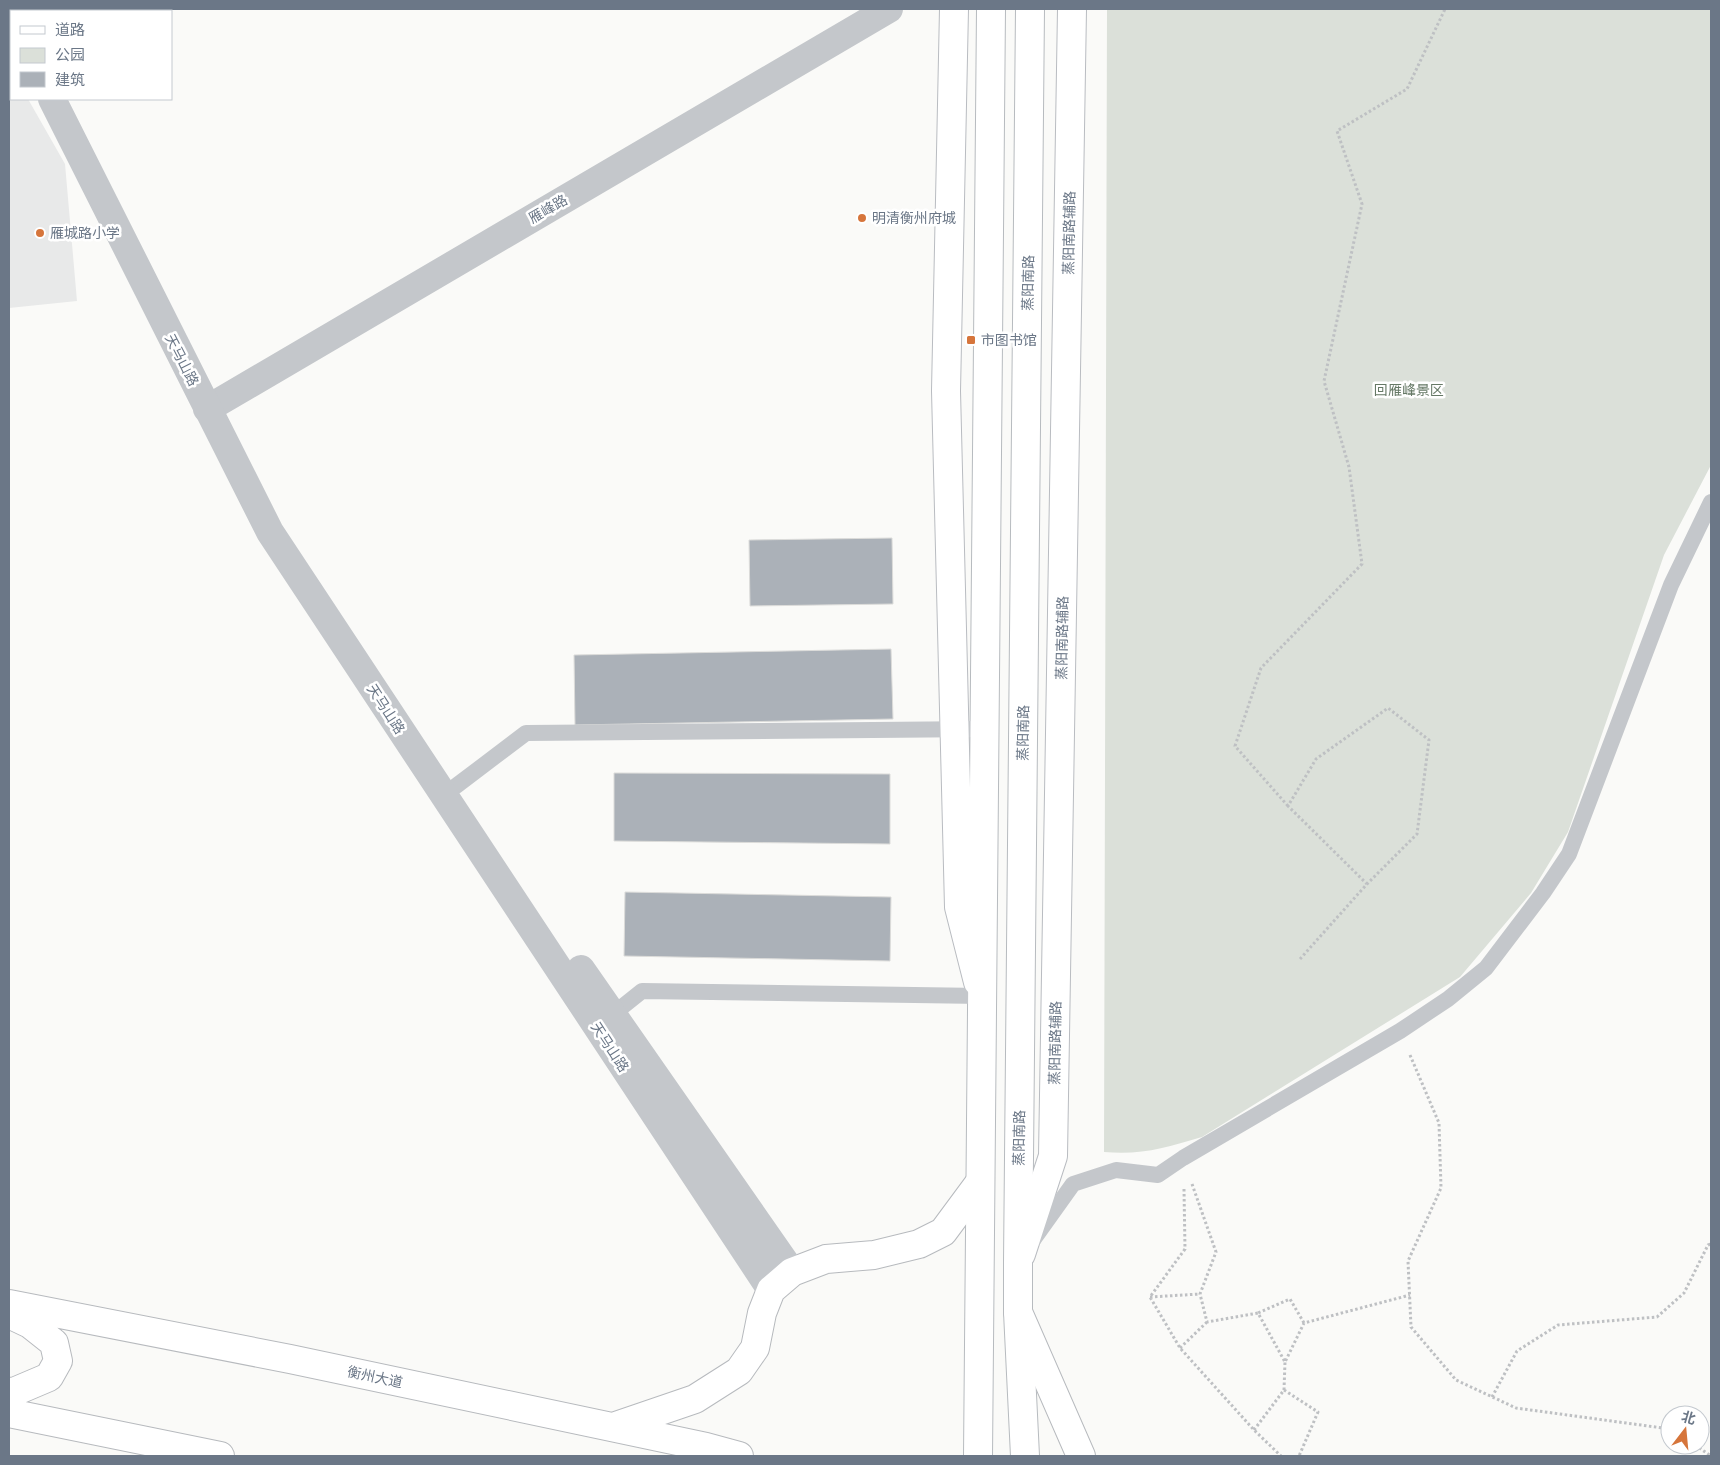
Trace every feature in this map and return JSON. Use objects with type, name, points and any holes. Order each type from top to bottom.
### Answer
[{"type":"main road","points":[[954,9],[946,392],[959,907],[982,996]]},
{"type":"main road","points":[[978,1456],[991,9]]},
{"type":"main road","name":"蒸阳南路","points":[[1025,1456],[1018,1312],[1018,1262],[1030,9]]},
{"type":"main road","name":"蒸阳南路辅路","points":[[1018,1262],[1053,1156],[1072,9]]},
{"type":"main road","points":[[613,1427],[695,1399],[739,1371],[754,1348],[762,1313],[771,1290],[792,1272],[826,1260],[874,1255],[919,1244],[943,1232],[980,1182]]},
{"type":"main road","name":"衡州大道","points":[[9,1304],[290,1359],[706,1447],[739,1456]]},
{"type":"main road","points":[[1018,1312],[1081,1456]]},
{"type":"main road","points":[[9,1314],[30,1324],[54,1343],[58,1361],[49,1377],[16,1391],[9,1392]]},
{"type":"main road","points":[[9,1412],[220,1456]]},
{"type":"street","name":"雁峰路","points":[[212,405],[889,9]]},
{"type":"street","name":"天马山路","points":[[53,100],[212,405],[278,518],[456,786],[612,1015],[792,1272]]},
{"type":"street","name":"天马山路","points":[[67,100],[270,532],[771,1290]]},
{"type":"lane","points":[[1018,1262],[1073,1184],[1116,1170],[1158,1175],[1183,1158],[1400,1031],[1448,999],[1486,968],[1543,893],[1569,854],[1671,585],[1711,502]]},
{"type":"lane","points":[[456,786],[526,733],[984,729]]},
{"type":"lane","points":[[612,1015],[642,991],[982,996]]},
{"type":"path","points":[[1367,884],[1288,806],[1235,746],[1261,668],[1362,564],[1349,467],[1324,381],[1362,204],[1337,131],[1407,89],[1445,9]]},
{"type":"path","points":[[1288,806],[1316,759],[1388,708],[1429,740],[1417,834],[1367,884],[1300,959]]},
{"type":"path","points":[[1400,1031],[1439,1123],[1441,1188],[1408,1261],[1411,1327],[1456,1380],[1516,1408],[1660,1428]]},
{"type":"path","points":[[1183,1158],[1216,1252],[1200,1294],[1207,1322]]},
{"type":"path","points":[[1150,1297],[1185,1249],[1183,1158]]},
{"type":"path","points":[[1492,1397],[1517,1351],[1558,1325],[1657,1317],[1684,1293],[1708,1245],[1711,1244]]},
{"type":"path","points":[[1150,1297],[1200,1294]]},
{"type":"path","points":[[1254,1430],[1284,1390],[1285,1362],[1304,1323],[1410,1295]]},
{"type":"path","points":[[1150,1297],[1180,1348],[1280,1456]]},
{"type":"path","points":[[1180,1348],[1207,1322],[1258,1313],[1290,1299],[1304,1323]]},
{"type":"path","points":[[1258,1313],[1285,1362]]},
{"type":"path","points":[[1284,1390],[1318,1412],[1299,1456]]},
{"type":"shaded area","name":"雁城路小学","points":[[9,77],[10,100],[29,100],[65,164],[77,301],[9,308]]},
{"type":"green space","name":"回雁峰景区","points":[[1107,9],[1711,9],[1711,465],[1664,555],[1568,832],[1531,893],[1460,977],[1202,1137],[1154,1150],[1118,1153],[1104,1152]]},
{"type":"building","points":[[892,538],[893,604],[750,606],[749,540]]},
{"type":"building","points":[[891,649],[893,719],[575,725],[574,655]]},
{"type":"building","points":[[614,773],[890,774],[890,844],[614,841]]},
{"type":"building","points":[[625,892],[891,897],[890,961],[624,956]]},
{"type":"place","name":"明清衡州府城","points":[[862,218]]},
{"type":"place","name":"雁城路小学","points":[[40,233]]},
{"type":"place","name":"市图书馆","points":[[971,340]]}]
